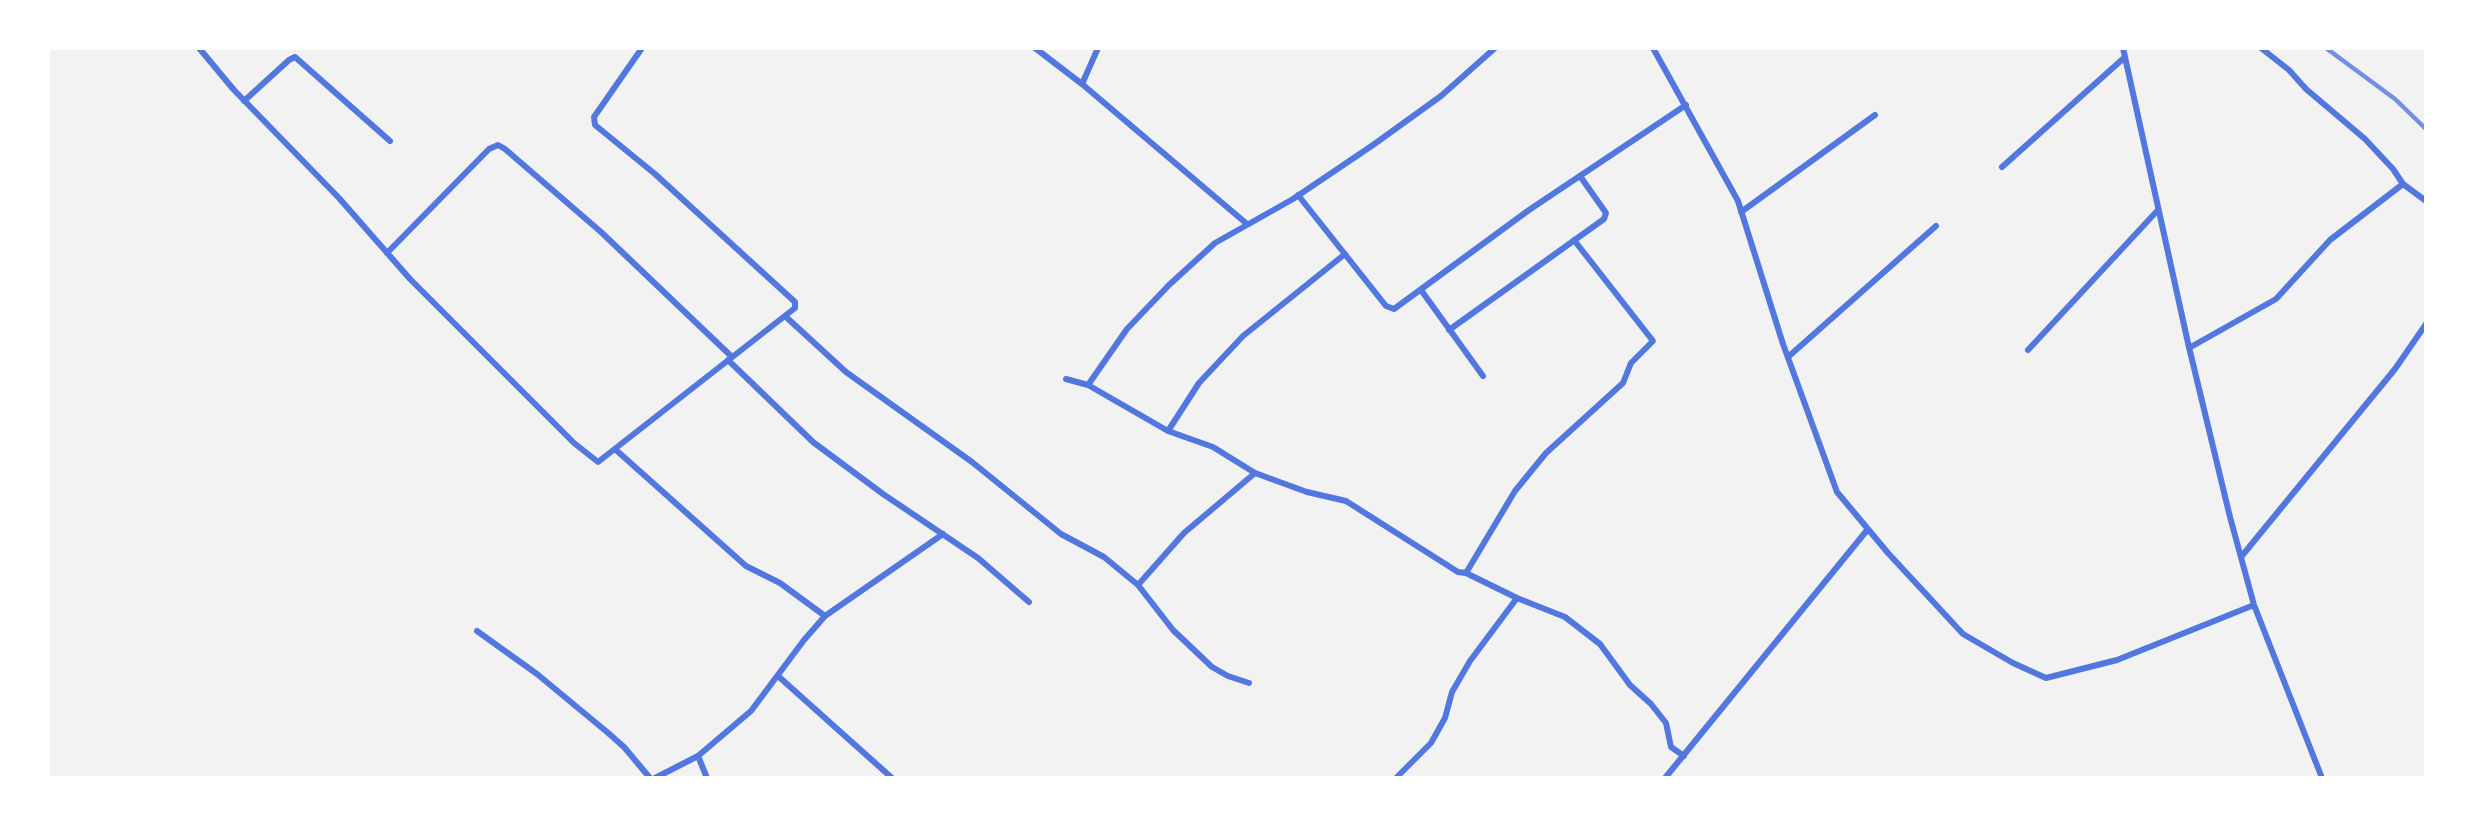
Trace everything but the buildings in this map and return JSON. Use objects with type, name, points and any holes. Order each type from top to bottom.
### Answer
[{"type":"street","points":[[199,48],[244,100],[339,198],[410,279],[593,460],[598,462],[795,308],[795,302],[655,174],[595,125],[594,117],[642,48]]},
{"type":"street","points":[[1035,48],[1082,84],[1247,224]]},
{"type":"street","points":[[1082,84],[1098,48]]},
{"type":"street","points":[[1088,385],[1127,330],[1169,285],[1215,243],[1298,195],[1373,145],[1441,96],[1495,48]]},
{"type":"street","points":[[1653,48],[1738,201],[1788,357],[1837,492],[1963,634],[2013,663],[2046,678],[2117,660],[2254,605]]},
{"type":"street","points":[[2123,48],[2189,348],[2254,605],[2322,778]]},
{"type":"street","points":[[2261,48],[2289,70],[2306,89],[2365,139],[2393,169],[2403,184],[2426,201]]},
{"type":"street","points":[[244,100],[295,57],[390,141]]},
{"type":"street","points":[[2002,167],[2125,57]]},
{"type":"street","points":[[1298,195],[1386,306],[1394,309],[1529,210],[1686,105]]},
{"type":"street","points":[[1741,212],[1875,115]]},
{"type":"street","points":[[387,253],[489,149],[498,145],[601,232],[813,442],[883,494],[978,558],[1029,602]]},
{"type":"street","points":[[1449,330],[1604,219],[1606,213],[1580,176]]},
{"type":"street","points":[[2189,348],[2277,299],[2330,240],[2403,184]]},
{"type":"street","points":[[2028,350],[2158,210]]},
{"type":"street","points":[[1788,357],[1936,226]]},
{"type":"street","points":[[1466,573],[1515,491],[1546,453],[1623,383],[1631,363],[1653,341],[1574,240]]},
{"type":"street","points":[[1168,431],[1199,383],[1243,336],[1345,254]]},
{"type":"street","points":[[1420,290],[1483,376]]},
{"type":"street","points":[[785,316],[846,372],[972,462],[1061,534],[1104,557],[1138,585],[1173,630],[1212,667],[1228,676],[1249,682]]},
{"type":"street","points":[[2241,557],[2395,369],[2426,324]]},
{"type":"street","points":[[1065,379],[1088,385],[1168,431],[1213,447],[1255,473],[1307,492],[1346,501],[1458,572],[1466,573],[1517,598],[1565,617],[1600,644],[1630,685],[1652,704],[1666,723],[1671,747],[1684,756]]},
{"type":"street","points":[[616,450],[746,566],[780,583],[825,616]]},
{"type":"street","points":[[1138,585],[1184,533],[1255,473]]},
{"type":"street","points":[[1668,777],[1868,529]]},
{"type":"street","points":[[655,778],[698,756],[751,711],[804,640],[825,616],[943,534]]},
{"type":"street","points":[[1395,778],[1431,743],[1445,718],[1452,692],[1470,661],[1517,598]]},
{"type":"street","points":[[477,631],[537,674],[607,732],[624,747],[650,778]]},
{"type":"street","points":[[778,676],[892,778]]},
{"type":"street","points":[[698,756],[707,778]]},
{"type":"railway","points":[[2326,48],[2395,99],[2426,129]]}]
